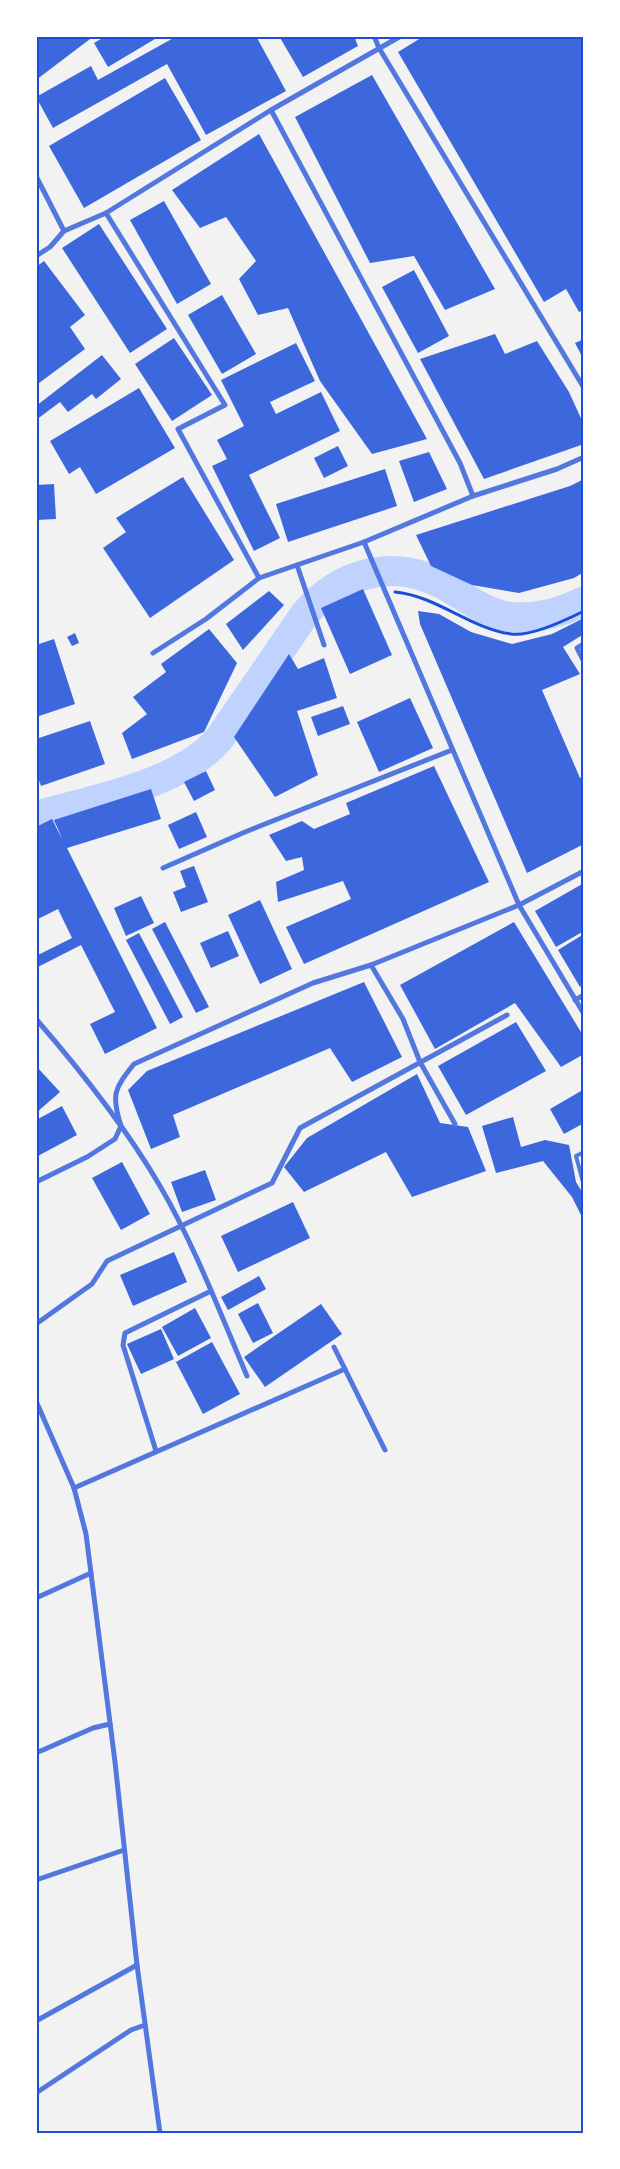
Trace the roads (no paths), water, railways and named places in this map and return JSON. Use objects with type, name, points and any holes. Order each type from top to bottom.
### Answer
[{"type":"street","points":[[374,36],[379,48],[584,388]]},
{"type":"street","points":[[36,256],[50,247],[64,231],[106,213],[271,110],[400,36]]},
{"type":"street","points":[[271,110],[460,463],[473,496]]},
{"type":"street","points":[[36,176],[64,231]]},
{"type":"street","points":[[106,213],[225,405],[178,429],[258,578]]},
{"type":"street","points":[[153,653],[206,619],[258,578],[364,542],[473,496],[557,469],[584,457]]},
{"type":"street","points":[[364,542],[519,906],[584,1014]]},
{"type":"street","points":[[297,566],[324,645]]},
{"type":"street","points":[[584,644],[576,648],[584,662]]},
{"type":"street","points":[[163,868],[245,832],[452,750]]},
{"type":"street","points":[[36,1182],[87,1157],[115,1139],[121,1126],[114,1106],[117,1084],[134,1064],[313,983],[370,965],[519,906],[584,871]]},
{"type":"street","points":[[370,965],[403,1019],[420,1062],[455,1124]]},
{"type":"street","points":[[575,1000],[584,995]]},
{"type":"street","points":[[36,1324],[92,1284],[107,1261],[272,1183],[300,1128],[507,1015]]},
{"type":"street","points":[[36,1019],[87,1078],[161,1187],[181,1227],[247,1376]]},
{"type":"street","points":[[156,1451],[122,1339],[126,1333],[210,1291]]},
{"type":"street","points":[[334,1347],[385,1450]]},
{"type":"street","points":[[74,1488],[345,1369]]},
{"type":"street","points":[[37,1403],[74,1488],[86,1534],[110,1724],[137,1965],[160,2133]]},
{"type":"street","points":[[36,1598],[91,1573]]},
{"type":"street","points":[[36,1753],[93,1728],[110,1724]]},
{"type":"street","points":[[36,1880],[124,1850]]},
{"type":"street","points":[[36,2021],[137,1965]]},
{"type":"street","points":[[36,2093],[131,2030],[145,2025]]},
{"type":"lane","points":[[584,1152],[576,1156],[584,1186]]},
{"type":"waterway","points":[[36,816],[109,796],[159,779],[182,768],[202,755],[219,739],[305,614],[318,600],[349,580],[383,571],[420,575],[438,582],[491,612],[510,617],[548,614],[584,601]]}]
